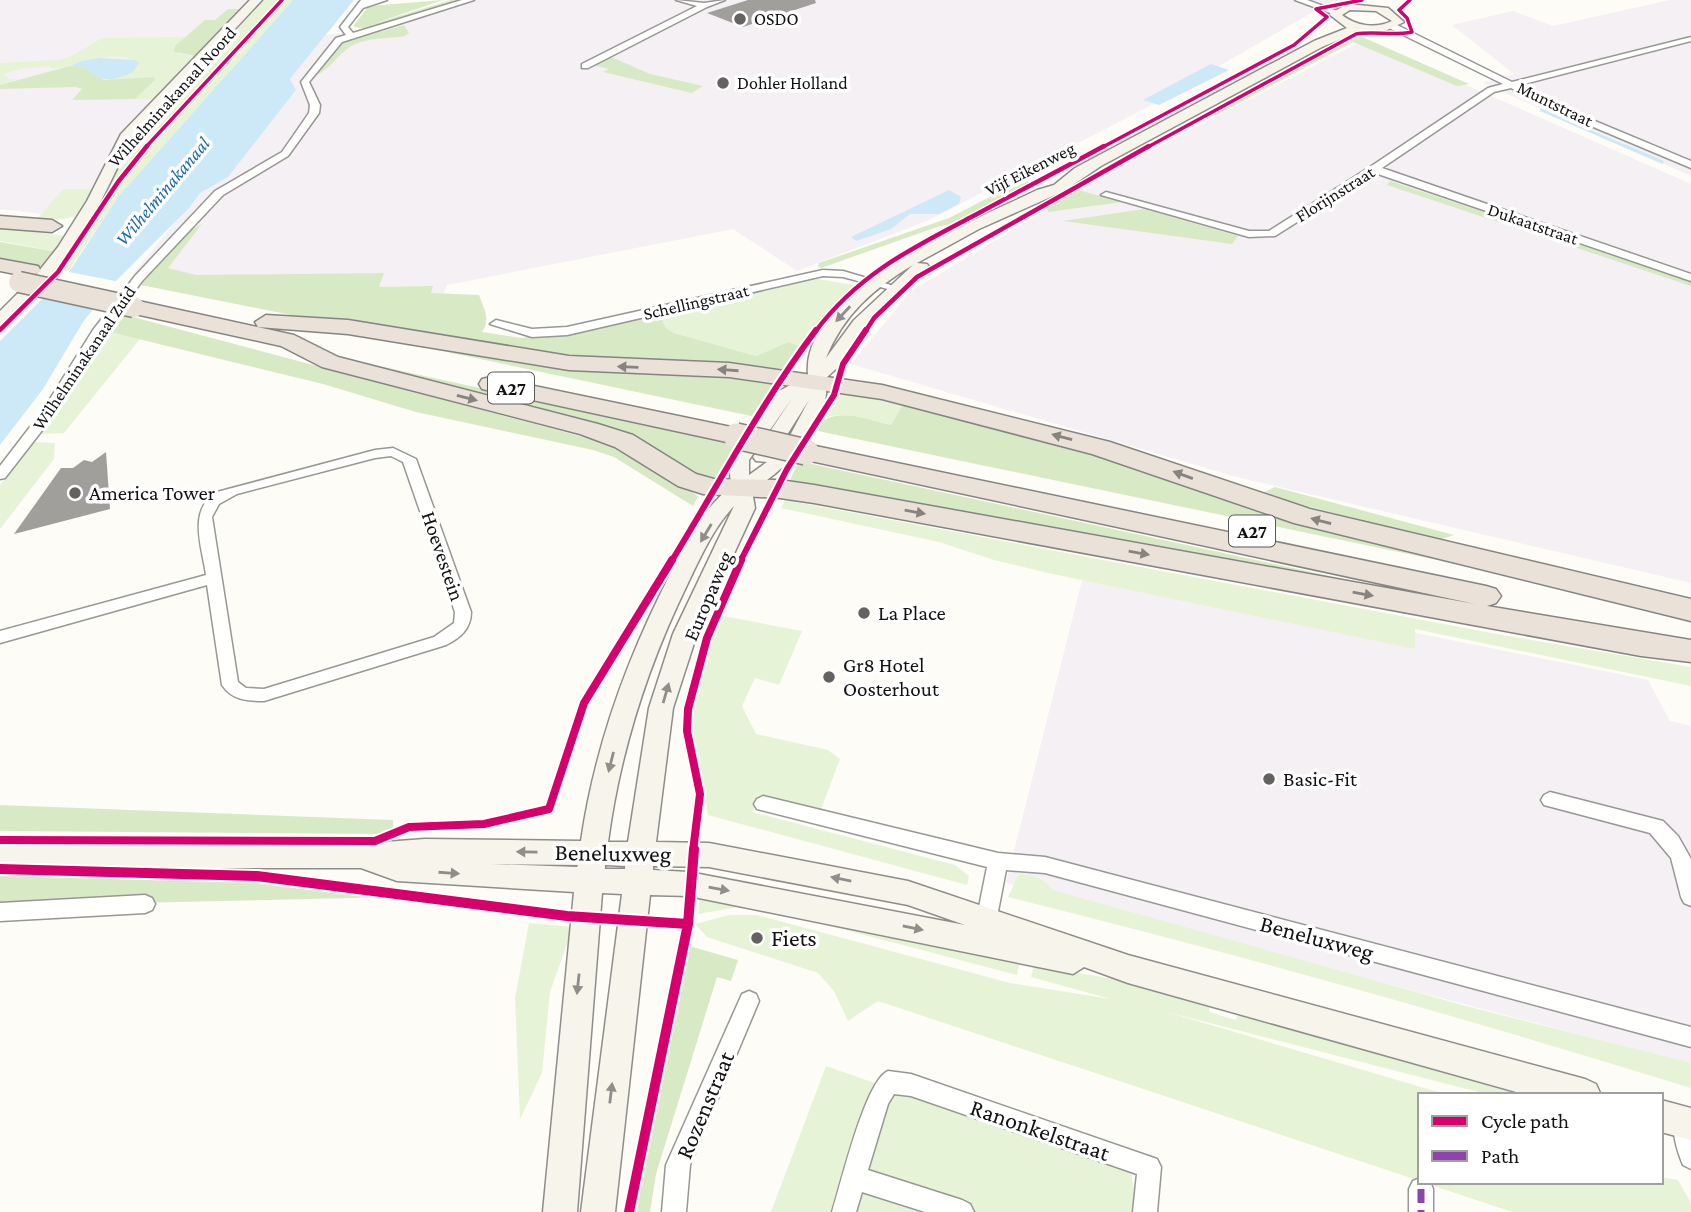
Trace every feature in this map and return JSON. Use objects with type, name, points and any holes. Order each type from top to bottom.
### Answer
[{"type":"highway","points":[[0,222],[52,226]]},
{"type":"highway","name":"A27","points":[[0,265],[16,277],[139,302],[266,322],[741,430],[1691,639]]},
{"type":"highway","name":"A27","points":[[139,302],[286,340],[741,430]]},
{"type":"highway","name":"A27","points":[[266,322],[348,327],[569,363],[729,370],[813,381],[957,409],[1114,452],[1237,497],[1304,517],[1691,610]]},
{"type":"highway","name":"A27","points":[[286,340],[330,362],[624,440],[687,480],[712,488],[780,489],[814,494],[1641,645],[1691,651]]},
{"type":"highway","name":"A27","points":[[810,445],[1691,620]]},
{"type":"main road","name":"Wilhelminakanaal Noord","points":[[0,320],[51,267],[95,200],[112,156],[126,137],[256,0]]},
{"type":"main road","points":[[1388,6],[1398,19],[1387,27],[1359,27],[1336,17],[1339,10],[1388,6],[1398,0]]},
{"type":"main road","name":"Vijf Eikenweg","points":[[1318,44],[1345,23]]},
{"type":"main road","name":"Vijf Eikenweg","points":[[813,381],[831,364],[860,324],[895,288],[927,263],[1042,193],[1059,188],[1094,165],[1318,44],[1359,27]]},
{"type":"main road","name":"Vijf Eikenweg","points":[[813,381],[816,349],[832,326],[876,283],[914,255],[1013,209]]},
{"type":"main road","points":[[52,226],[80,224]]},
{"type":"main road","name":"Europaweg","points":[[560,1212],[571,1059],[593,867],[604,791],[626,704],[640,663],[683,572],[722,506],[743,489],[783,461],[819,399],[813,381],[783,394],[737,466],[743,489],[745,508],[685,634],[661,708],[598,1212]]},
{"type":"main road","name":"Beneluxweg","points":[[0,856],[358,856],[397,869],[639,868],[701,886],[985,930],[1578,1093]]},
{"type":"street","points":[[383,0],[362,3],[344,27],[351,36],[384,29],[470,0]]},
{"type":"street","points":[[680,0],[704,5]]},
{"type":"street","points":[[585,66],[704,5],[721,0]]},
{"type":"street","points":[[1299,0],[1339,10]]},
{"type":"street","points":[[1307,0],[1339,10]]},
{"type":"street","points":[[1387,27],[1510,84]]},
{"type":"street","name":"Wilhelminakanaal Zuid","points":[[0,475],[49,412],[99,330],[139,278],[219,193],[285,154],[316,108],[305,86],[306,79],[334,44],[351,36]]},
{"type":"street","name":"Muntstraat","points":[[1510,84],[1691,39]]},
{"type":"street","name":"Muntstraat","points":[[1510,84],[1691,165]]},
{"type":"street","name":"Florijnstraat","points":[[1106,195],[1249,234],[1271,234],[1491,90],[1510,84]]},
{"type":"street","name":"Dukaatstraat","points":[[1374,169],[1691,278]]},
{"type":"street","points":[[0,216],[49,222],[53,223],[52,226]]},
{"type":"street","name":"Schellingstraat","points":[[496,324],[532,333],[567,331],[822,273],[843,274],[895,288]]},
{"type":"street","name":"Hoevestein","points":[[393,452],[409,459],[464,619],[457,631],[440,641],[264,695],[243,694],[230,685],[213,578],[205,516],[220,495],[375,454],[393,452]]},
{"type":"street","points":[[0,637],[213,578]]},
{"type":"street","points":[[1550,800],[1656,827],[1668,836],[1683,855],[1691,897]]},
{"type":"street","name":"Beneluxweg","points":[[763,804],[998,861],[1045,865],[1691,1037]]},
{"type":"street","points":[[985,930],[998,861]]},
{"type":"street","points":[[0,912],[145,904]]},
{"type":"street","name":"Rozenstraat","points":[[674,1212],[678,1166],[749,1001]]},
{"type":"street","name":"Ranonkelstraat","points":[[856,1178],[878,1100],[888,1082],[911,1085],[1149,1167],[1145,1212]]},
{"type":"street","points":[[1679,1121],[1691,1157]]},
{"type":"street","points":[[844,1212],[856,1178],[962,1212]]},
{"type":"shaded area","points":[[0,0],[264,0],[180,98],[93,220],[0,209]]},
{"type":"shaded area","points":[[464,0],[1351,0],[1320,8],[1146,108],[929,220],[797,271],[733,229],[447,285],[435,314],[166,275],[132,275],[200,192],[228,177],[296,90],[290,79],[326,35],[377,28]]},
{"type":"shaded area","points":[[1670,0],[1691,0],[1691,176],[1483,83],[1514,74],[1452,25],[1513,11],[1553,26]]},
{"type":"shaded area","points":[[1364,40],[1691,184],[1691,583],[1237,477],[851,364],[910,292],[1109,172]]},
{"type":"shaded area","points":[[1082,580],[1278,605],[1648,680],[1670,721],[1691,726],[1691,1064],[1006,883]]},
{"type":"green space","points":[[263,0],[279,0],[113,181],[97,204],[123,149]]},
{"type":"green space","points":[[284,0],[293,0],[118,197],[68,271],[61,270],[75,254],[115,187]]},
{"type":"green space","points":[[443,0],[373,24],[451,0],[464,0],[392,25],[377,28],[353,26],[369,6]]},
{"type":"green space","points":[[228,9],[243,9],[197,56],[174,52],[175,46],[205,20],[215,20]]},
{"type":"green space","points":[[404,25],[409,33],[405,36],[359,42],[313,77],[339,44]]},
{"type":"green space","points":[[1360,36],[1469,84],[1457,86],[1353,42],[1215,116],[1208,114]]},
{"type":"green space","points":[[187,37],[175,46],[178,54],[197,56],[155,99],[135,99],[155,80],[153,77],[106,80],[121,77],[139,63],[120,57],[96,59],[52,69],[50,66],[20,69],[4,74],[9,79],[17,79],[0,85],[0,63],[70,57],[102,38]]},
{"type":"green space","points":[[609,56],[650,74],[703,86],[692,93],[603,72],[609,69],[592,65]]},
{"type":"green space","points":[[70,66],[85,68],[104,80],[153,77],[155,80],[135,99],[72,100],[82,89],[76,87],[0,89],[0,85]]},
{"type":"green space","points":[[1021,181],[1035,183],[966,221],[937,227],[818,267],[819,263],[949,218]]},
{"type":"green space","points":[[1390,181],[1691,281],[1691,286],[1387,185]]},
{"type":"green space","points":[[63,189],[93,189],[83,207],[72,217],[38,218]]},
{"type":"green space","points":[[1078,190],[1122,202],[1048,212],[1046,206]]},
{"type":"green space","points":[[1144,209],[1238,236],[1232,244],[1063,221]]},
{"type":"green space","points":[[202,224],[168,268],[196,275],[384,273],[379,287],[433,286],[431,293],[479,295],[486,319],[482,332],[522,338],[658,311],[666,328],[674,333],[756,356],[788,342],[807,348],[792,370],[786,372],[626,365],[521,352],[291,315],[141,285],[177,242]]},
{"type":"green space","points":[[0,227],[65,236],[66,240],[58,252],[0,241]]},
{"type":"green space","points":[[0,242],[58,252],[43,267],[0,258]]},
{"type":"green space","points":[[818,279],[860,286],[835,310],[807,348],[788,342],[756,356],[674,333],[666,328],[658,311]]},
{"type":"green space","points":[[118,313],[613,445],[698,496],[693,506],[614,457],[593,450],[416,412],[323,384],[106,331]]},
{"type":"green space","points":[[106,331],[140,339],[64,433],[40,434]]},
{"type":"green space","points":[[361,334],[594,371],[775,378],[769,397],[756,417]]},
{"type":"green space","points":[[384,367],[735,444],[713,483],[686,472],[638,439],[382,369]]},
{"type":"green space","points":[[841,392],[904,403],[892,425],[844,415],[826,418],[819,423]]},
{"type":"green space","points":[[904,403],[967,417],[1500,573],[813,430],[821,422],[839,415],[891,425]]},
{"type":"green space","points":[[33,442],[55,443],[54,459],[0,529],[0,485]]},
{"type":"green space","points":[[798,461],[1395,590],[789,483]]},
{"type":"green space","points":[[1275,487],[1454,535],[1439,540],[1260,494]]},
{"type":"green space","points":[[785,500],[1502,635],[1691,667],[1691,686],[1415,629],[1415,649],[1048,573],[994,560],[939,542],[781,508]]},
{"type":"green space","points":[[718,615],[802,631],[779,685],[755,678],[742,706],[756,734],[828,750],[840,759],[820,812],[761,796],[752,812],[955,865],[969,876],[967,885],[708,815],[690,720],[691,706]]},
{"type":"green space","points":[[0,805],[393,820],[393,828],[386,834],[0,831]]},
{"type":"green space","points":[[1019,874],[1037,878],[1053,890],[1466,1006],[1691,1063],[1691,1088],[1351,988],[1008,897]]},
{"type":"green space","points":[[0,876],[221,880],[441,896],[0,906]]},
{"type":"green space","points":[[700,897],[764,906],[1019,963],[1017,975],[765,909],[744,906],[698,914]]},
{"type":"green space","points":[[729,915],[757,915],[1010,983],[1111,999],[1031,977],[1034,965],[1113,979],[1209,1006],[1209,1012],[1236,1020],[1238,1014],[1520,1093],[1482,1093],[1167,1012],[1441,1093],[1418,1093],[1418,1180],[878,1001],[848,1021],[834,991],[818,973],[707,937],[695,924]]},
{"type":"green space","points":[[529,923],[573,927],[550,992],[542,1073],[520,1119],[515,998]]},
{"type":"green space","points":[[689,946],[738,960],[731,981],[717,977],[656,1174],[650,1212],[637,1212],[647,1137]]},
{"type":"green space","points":[[826,1066],[1132,1173],[1140,1212],[771,1212]]},
{"type":"green space","points":[[1663,1177],[1678,1180],[1691,1203],[1691,1212],[1512,1212],[1428,1184],[1663,1184]]},
{"type":"water","name":"Wilhelminakanaal","points":[[293,0],[354,0],[290,79],[296,90],[228,177],[200,193],[189,208],[115,282],[83,322],[43,389],[0,445],[0,341],[69,272],[118,197]]},
{"type":"water","points":[[99,58],[135,60],[139,63],[133,72],[119,78],[107,79],[85,68],[70,66]]},
{"type":"water","points":[[1211,64],[1229,70],[1159,105],[1143,100]]},
{"type":"water","points":[[949,190],[961,197],[959,204],[939,214],[910,214],[891,229],[856,241],[851,237]]},
{"type":"pier","points":[[64,271],[120,282],[98,307],[45,293]]},
{"type":"building","points":[[748,0],[815,0],[816,3],[743,27],[707,13]]},
{"type":"building","name":"America Tower","points":[[106,452],[110,509],[14,534],[61,468],[73,468],[84,460],[92,462]]},
{"type":"waterway","points":[[1541,110],[1629,148]]},
{"type":"waterway","points":[[1625,146],[1662,162]]},
{"type":"marked path","points":[[1421,1189],[1421,1212]]},
{"type":"cycle path","points":[[0,330],[30,303],[58,272],[134,160],[282,0]]},
{"type":"cycle path","points":[[0,840],[375,841],[409,827],[484,824],[549,809],[584,703],[684,541],[725,466],[770,398],[775,384],[834,306],[863,279],[907,251],[1294,45],[1327,17],[1316,9],[1362,0]]},
{"type":"cycle path","points":[[629,1212],[688,924],[687,906],[700,794],[687,731],[688,709],[707,638],[736,570],[787,469],[834,395],[843,364],[874,318],[917,277],[1193,121],[1356,34],[1368,32],[1392,36],[1412,32],[1407,18],[1399,10],[1410,0]]},
{"type":"cycle path","points":[[0,869],[257,876],[567,916],[688,924]]},
{"type":"place","name":"OSDO","points":[[740,19]]},
{"type":"place","name":"Dohler Holland","points":[[723,83]]},
{"type":"place","name":"America Tower","points":[[75,493]]},
{"type":"place","name":"La Place","points":[[864,613]]},
{"type":"place","name":"Gr8 Hotel Oosterhout","points":[[829,677]]},
{"type":"place","name":"Basic-Fit","points":[[1269,779]]},
{"type":"place","name":"Fiets","points":[[757,938]]}]
